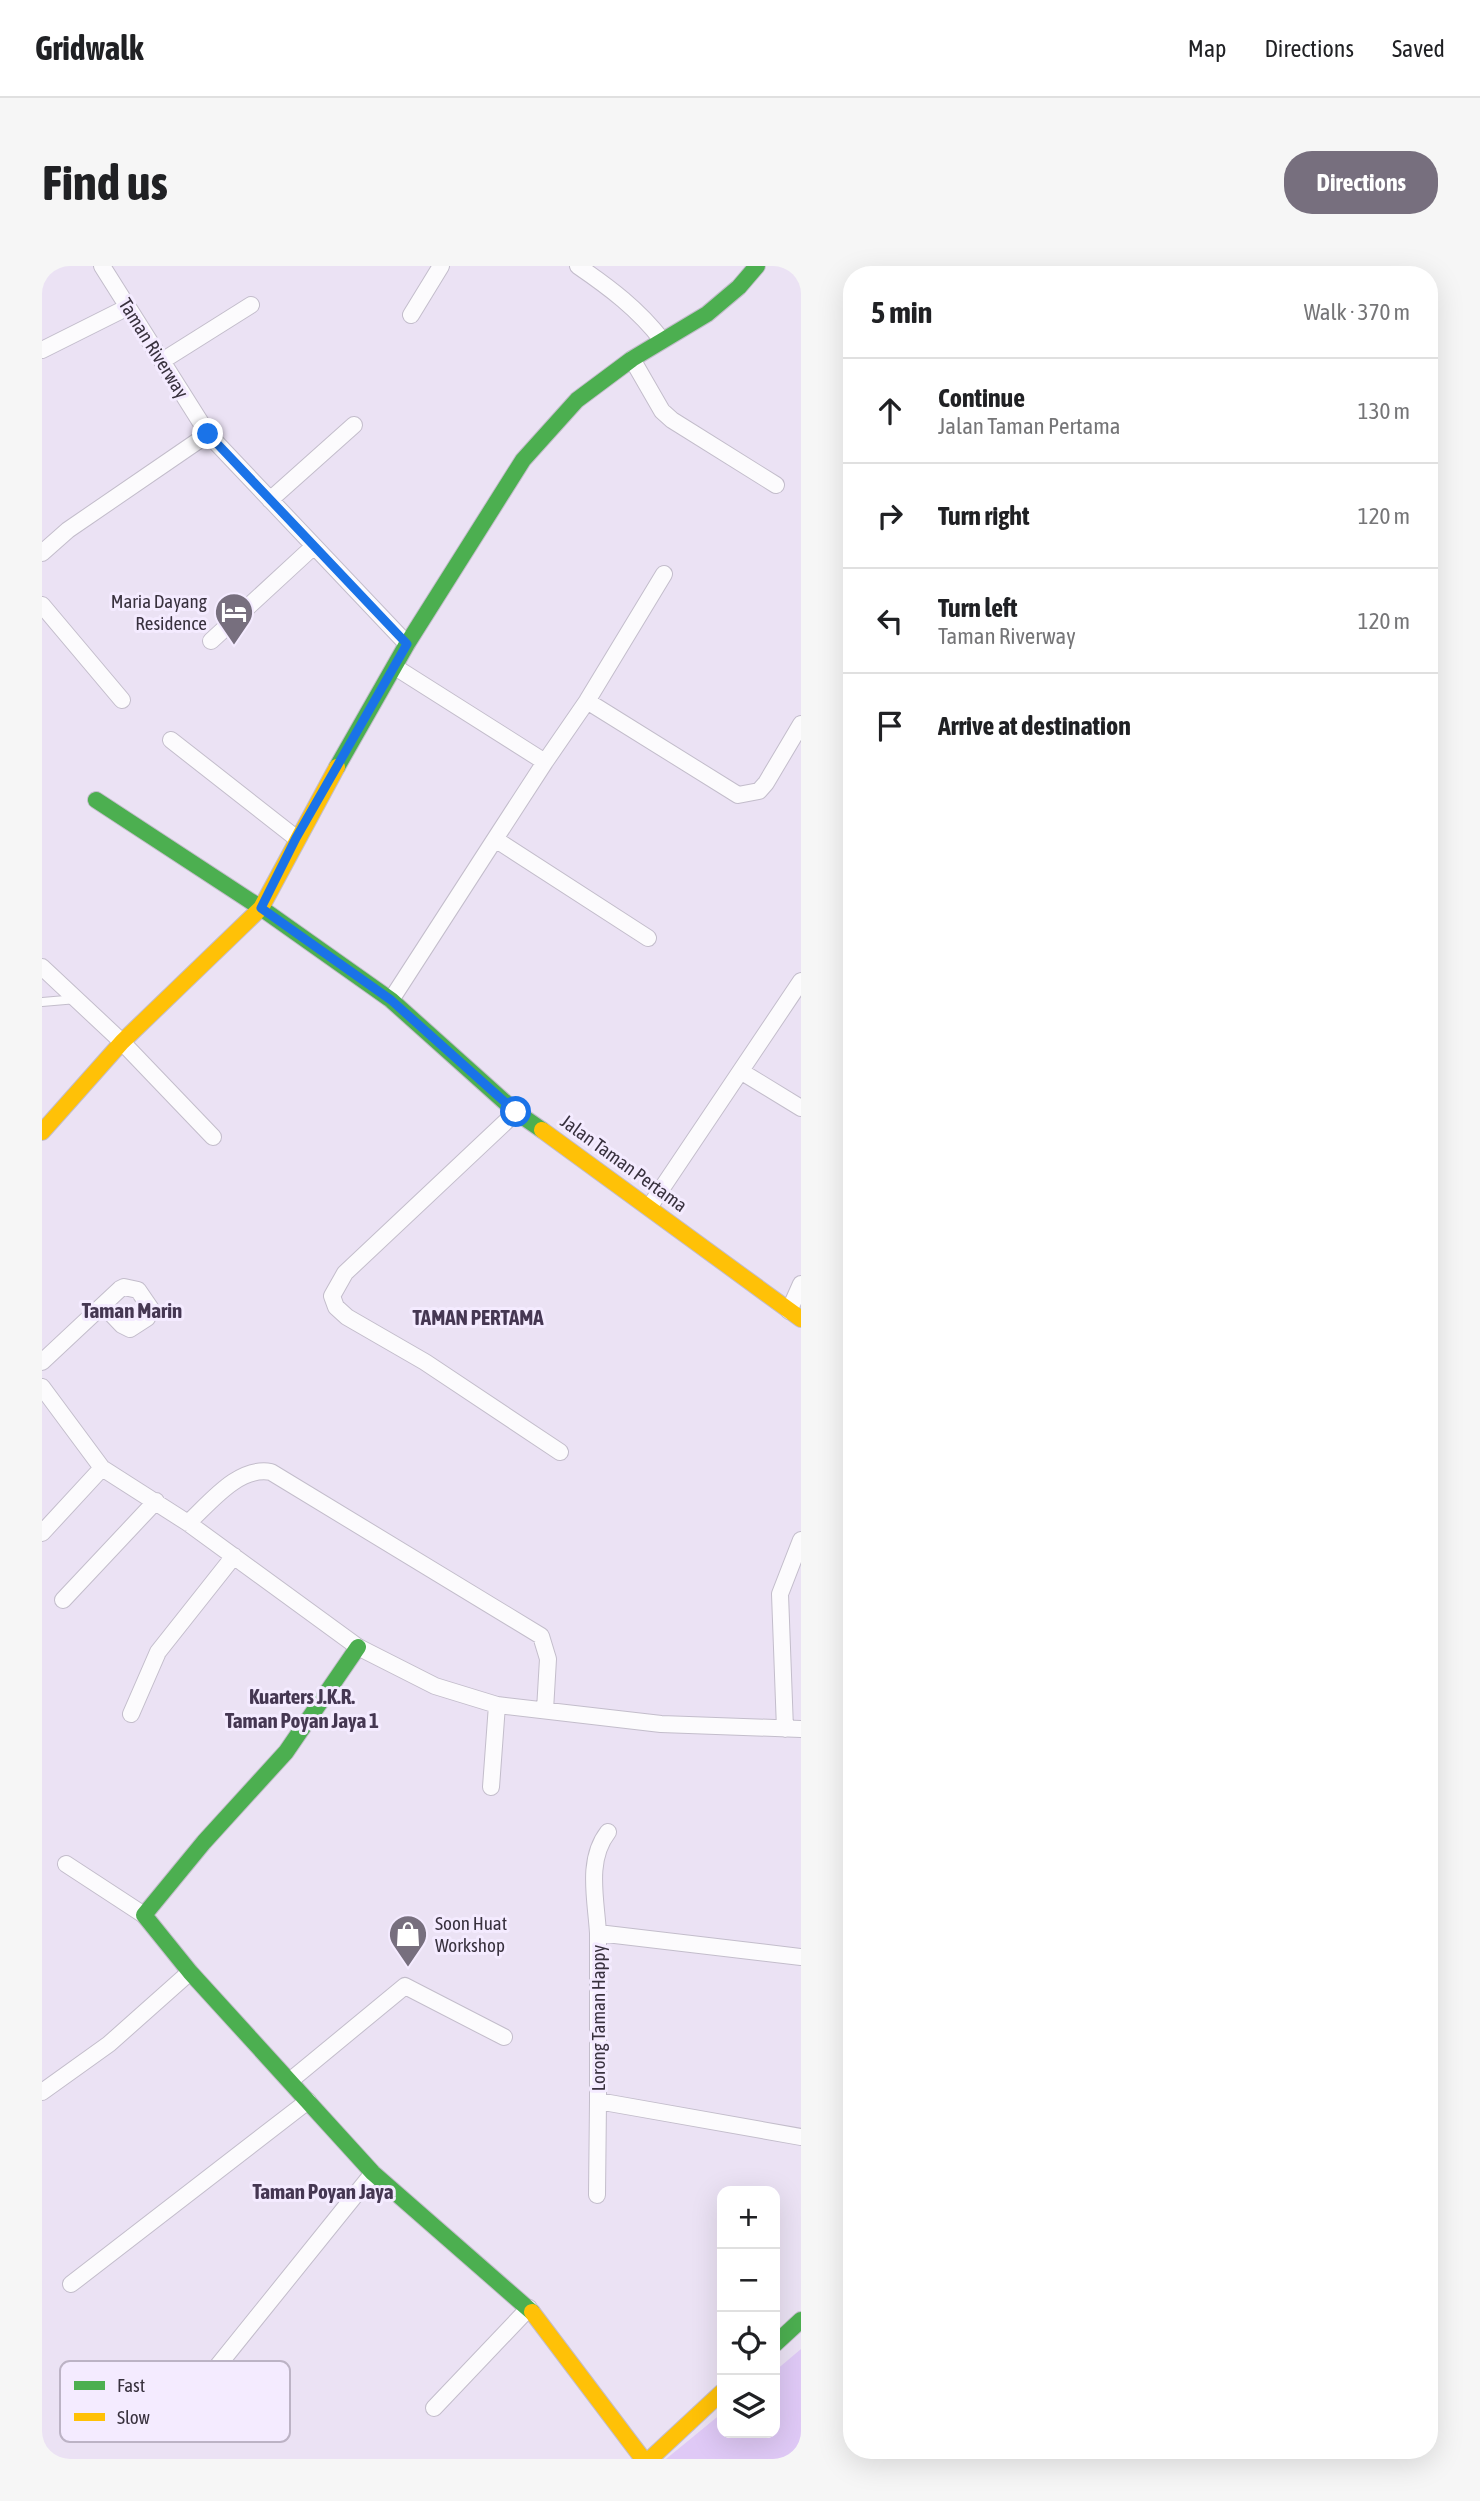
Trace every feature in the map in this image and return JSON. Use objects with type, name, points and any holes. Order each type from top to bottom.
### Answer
[{"type":"main road","points":[[42,1132],[122,1042],[261,908],[296,838],[407,644],[523,460],[577,400],[632,359],[707,314],[739,287],[757,266]]},
{"type":"main road","name":"Jalan Taman Pertama","points":[[96,800],[261,908],[391,1000],[516,1112],[650,1206],[795,1315]]},
{"type":"main road","points":[[358,1647],[286,1752],[204,1842],[144,1915],[190,1972],[292,2080],[373,2172],[529,2308],[643,2459]]},
{"type":"main road","points":[[780,2339],[801,2320]]},
{"type":"main road","points":[[650,2459],[717,2397]]},
{"type":"street","name":"Taman Riverway","points":[[102,266],[208,434],[407,644]]},
{"type":"street","points":[[411,315],[441,266]]},
{"type":"street","points":[[578,266],[616,292],[641,314],[662,340]]},
{"type":"street","points":[[162,361],[251,305]]},
{"type":"street","points":[[42,350],[128,307]]},
{"type":"street","points":[[632,359],[662,411],[672,420],[776,485]]},
{"type":"street","points":[[270,500],[354,425]]},
{"type":"street","points":[[42,553],[68,530],[208,434]]},
{"type":"street","points":[[211,642],[314,545]]},
{"type":"street","points":[[391,1000],[587,701],[664,574]]},
{"type":"street","points":[[42,604],[122,700]]},
{"type":"street","points":[[395,667],[545,762]]},
{"type":"street","points":[[587,701],[738,795],[759,791],[801,724]]},
{"type":"street","points":[[171,740],[296,838]]},
{"type":"street","points":[[495,839],[648,938]]},
{"type":"street","points":[[42,967],[122,1042],[213,1137]]},
{"type":"street","points":[[650,1206],[801,981]]},
{"type":"street","points":[[742,1072],[801,1108]]},
{"type":"street","points":[[516,1112],[345,1273],[332,1296],[347,1317],[425,1362],[560,1452]]},
{"type":"street","points":[[795,1315],[801,1284]]},
{"type":"street","points":[[42,1362],[103,1305]]},
{"type":"street","points":[[42,1387],[102,1468],[188,1523],[358,1647],[435,1686],[497,1705],[661,1724],[793,1729],[780,1594],[801,1541]]},
{"type":"street","points":[[42,1533],[102,1468]]},
{"type":"street","points":[[188,1523],[242,1476],[261,1470],[271,1472],[541,1636],[548,1659],[545,1710]]},
{"type":"street","points":[[63,1600],[156,1502]]},
{"type":"street","points":[[131,1714],[158,1652],[234,1556]]},
{"type":"street","points":[[491,1787],[497,1705]]},
{"type":"street","points":[[598,1933],[594,1857],[598,1844],[608,1832]]},
{"type":"street","points":[[66,1864],[144,1915]]},
{"type":"street","name":"Lorong Taman Happy","points":[[801,1957],[598,1933],[598,2101],[801,2137]]},
{"type":"street","points":[[42,2092],[109,2045],[190,1972]]},
{"type":"street","points":[[292,2080],[405,1986],[504,2037]]},
{"type":"street","points":[[71,2284],[308,2101]]},
{"type":"street","points":[[597,2195],[598,2101]]},
{"type":"street","points":[[221,2361],[373,2172]]},
{"type":"street","points":[[434,2408],[529,2308]]},
{"type":"lane","points":[[42,1002],[78,999]]},
{"type":"shaded area","points":[[801,2349],[801,2459],[666,2459],[717,2417],[717,2438],[780,2438],[780,2367]]},
{"type":"traffic: fast","points":[[337,767],[407,644],[523,460],[577,400],[632,359],[707,314],[739,287],[757,266]]},
{"type":"traffic: fast","points":[[96,800],[261,908],[391,1000],[516,1112],[542,1130]]},
{"type":"traffic: fast","points":[[358,1647],[286,1752],[204,1842],[144,1915],[190,1972],[373,2173],[532,2312]]},
{"type":"traffic: fast","points":[[780,2339],[801,2320]]},
{"type":"traffic: slow","points":[[42,1132],[122,1042],[261,908],[337,767]]},
{"type":"traffic: slow","points":[[542,1130],[801,1319]]},
{"type":"traffic: slow","points":[[532,2312],[643,2459]]},
{"type":"traffic: slow","points":[[650,2459],[717,2397]]},
{"type":"place","name":"Maria Dayang Residence","points":[[234,646]]},
{"type":"place","name":"Soon Huat Workshop","points":[[408,1968]]},
{"type":"district","name":"Taman Marin","points":[[132,1310]]},
{"type":"district","name":"TAMAN PERTAMA","points":[[478,1317]]},
{"type":"district","name":"Kuarters J.K.R. Taman Poyan Jaya 1","points":[[302,1708]]},
{"type":"district","name":"Taman Poyan Jaya","points":[[323,2191]]},
{"type":"route","points":[[208,434],[407,644],[296,838],[261,908],[391,1000],[516,1112]]}]
